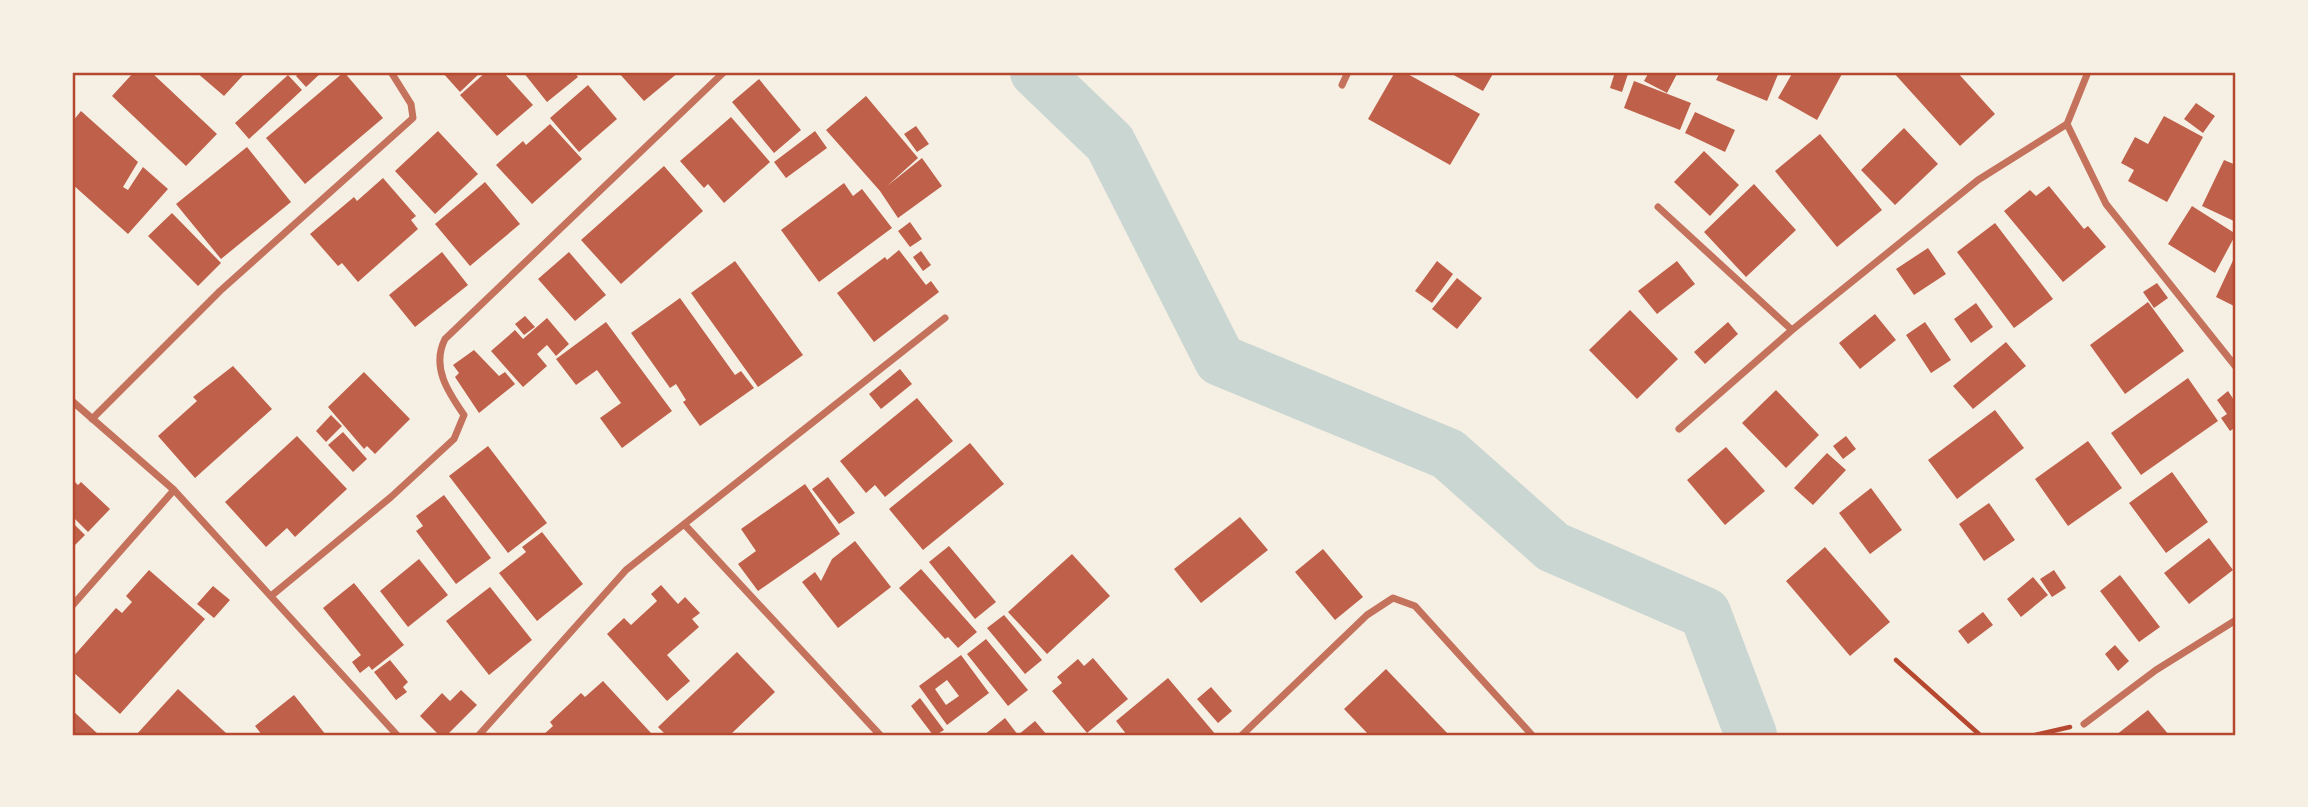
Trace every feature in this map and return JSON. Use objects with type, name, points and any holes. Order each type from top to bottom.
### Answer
[{"type":"street","points":[[92,419],[220,291],[413,118],[411,104],[391,72]]},
{"type":"street","points":[[271,596],[391,497],[454,439],[464,415],[443,384],[439,349],[445,339],[724,72]]},
{"type":"street","points":[[1342,85],[1348,72]]},
{"type":"street","points":[[1679,429],[1792,330],[1978,180],[2067,124],[2088,72]]},
{"type":"street","points":[[2067,124],[2106,204],[2236,365]]},
{"type":"street","points":[[1658,207],[1792,330]]},
{"type":"street","points":[[479,735],[626,570],[945,318]]},
{"type":"street","points":[[72,401],[174,490],[397,735]]},
{"type":"street","points":[[72,606],[174,490]]},
{"type":"street","points":[[684,524],[880,735]]},
{"type":"street","points":[[1242,735],[1367,615],[1393,598],[1415,606],[1532,735]]},
{"type":"street","points":[[2084,723],[2156,670],[2236,620]]},
{"type":"path","points":[[1896,660],[1979,735]]},
{"type":"path","points":[[2035,735],[2084,723]]},
{"type":"building","points":[[134,72],[151,72],[217,134],[186,166],[112,96]]},
{"type":"building","points":[[196,72],[246,72],[224,96]]},
{"type":"building","points":[[300,72],[322,72],[306,87],[296,76]]},
{"type":"building","points":[[344,72],[383,118],[305,184],[266,138]]},
{"type":"building","points":[[442,72],[481,72],[460,92]]},
{"type":"building","points":[[486,72],[503,72],[533,105],[497,136],[460,95]]},
{"type":"building","points":[[523,72],[574,72],[578,77],[547,102]]},
{"type":"building","points":[[618,72],[679,72],[644,101]]},
{"type":"building","points":[[1395,72],[1404,72],[1480,114],[1450,165],[1368,119]]},
{"type":"building","points":[[1448,72],[1494,72],[1483,91]]},
{"type":"building","points":[[1615,72],[1628,74],[1622,92],[1610,88]]},
{"type":"building","points":[[1649,72],[1678,72],[1667,93],[1644,81]]},
{"type":"building","points":[[1720,72],[1779,72],[1767,101],[1716,80]]},
{"type":"building","points":[[1793,72],[1843,72],[1817,120],[1778,98]]},
{"type":"building","points":[[1893,72],[1957,72],[1995,114],[1960,146]]},
{"type":"building","points":[[288,75],[302,90],[249,139],[235,123]]},
{"type":"building","points":[[759,79],[801,130],[774,153],[732,102]]},
{"type":"building","points":[[1634,81],[1691,103],[1680,130],[1624,108]]},
{"type":"building","points":[[588,85],[617,119],[579,152],[550,118]]},
{"type":"building","points":[[866,96],[918,158],[887,186],[922,158],[942,186],[898,218],[880,191],[826,130]]},
{"type":"building","points":[[2196,103],[2215,116],[2203,133],[2184,119]]},
{"type":"building","points":[[81,111],[138,162],[123,187],[128,190],[143,167],[168,189],[128,234],[72,184],[72,122]]},
{"type":"building","points":[[1695,112],[1735,130],[1725,152],[1685,133]]},
{"type":"building","points":[[2164,116],[2203,137],[2167,202],[2128,181],[2134,170],[2121,163],[2135,137],[2148,144]]},
{"type":"building","points":[[731,117],[770,162],[724,203],[708,184],[704,188],[680,161]]},
{"type":"building","points":[[550,124],[582,159],[532,204],[496,165],[523,141],[526,145]]},
{"type":"building","points":[[916,126],[929,144],[917,152],[904,134]]},
{"type":"building","points":[[1904,128],[1938,164],[1895,205],[1861,170]]},
{"type":"building","points":[[438,131],[478,174],[435,214],[395,171]]},
{"type":"building","points":[[815,131],[827,148],[786,178],[774,162]]},
{"type":"building","points":[[1820,134],[1882,210],[1837,247],[1775,171]]},
{"type":"building","points":[[247,147],[291,202],[221,259],[176,204]]},
{"type":"building","points":[[1704,151],[1739,185],[1710,216],[1674,182]]},
{"type":"building","points":[[2224,160],[2236,165],[2236,222],[2202,206]]},
{"type":"building","points":[[664,166],[703,211],[621,284],[581,240]]},
{"type":"building","points":[[383,178],[416,216],[411,220],[418,229],[358,282],[342,263],[338,266],[310,234],[354,197],[357,201]]},
{"type":"building","points":[[485,182],[520,224],[470,266],[435,224]]},
{"type":"building","points":[[844,183],[853,196],[862,189],[892,228],[819,282],[781,230]]},
{"type":"building","points":[[1754,184],[1796,230],[1746,277],[1704,232]]},
{"type":"building","points":[[2049,186],[2084,229],[2088,226],[2106,247],[2063,282],[2004,211],[2030,190],[2036,196]]},
{"type":"building","points":[[2192,206],[2236,234],[2215,273],[2168,244]]},
{"type":"building","points":[[172,213],[221,263],[198,286],[148,236]]},
{"type":"building","points":[[910,222],[922,239],[910,247],[898,231]]},
{"type":"building","points":[[1995,223],[2053,299],[2014,328],[1957,252]]},
{"type":"building","points":[[1928,248],[1946,274],[1914,295],[1896,269]]},
{"type":"building","points":[[899,250],[926,285],[931,281],[939,292],[874,342],[837,293],[885,257],[887,260]]},
{"type":"building","points":[[921,251],[931,265],[923,271],[913,257]]},
{"type":"building","points":[[442,252],[468,285],[415,327],[389,295]]},
{"type":"building","points":[[569,252],[606,295],[575,321],[538,279]]},
{"type":"building","points":[[2236,254],[2236,307],[2216,297]]},
{"type":"building","points":[[735,261],[803,355],[758,387],[691,293]]},
{"type":"building","points":[[1437,261],[1453,274],[1432,303],[1415,291]]},
{"type":"building","points":[[1677,261],[1695,284],[1657,314],[1638,291]]},
{"type":"building","points":[[1457,278],[1482,298],[1457,329],[1432,309]]},
{"type":"building","points":[[2157,283],[2168,298],[2154,308],[2143,292]]},
{"type":"building","points":[[680,298],[735,375],[741,371],[754,388],[700,426],[683,402],[686,400],[676,384],[670,388],[631,333]]},
{"type":"building","points":[[2148,302],[2184,351],[2125,394],[2090,345]]},
{"type":"building","points":[[1976,303],[1993,327],[1971,343],[1954,319]]},
{"type":"building","points":[[1630,310],[1678,359],[1637,399],[1589,350]]},
{"type":"building","points":[[1875,314],[1896,340],[1860,369],[1839,343]]},
{"type":"building","points":[[525,316],[535,327],[524,335],[515,324]]},
{"type":"building","points":[[547,318],[569,344],[556,356],[547,345],[537,354],[547,366],[523,387],[491,351],[515,330],[523,339]]},
{"type":"building","points":[[606,322],[672,411],[622,448],[600,418],[621,403],[597,370],[576,385],[556,359]]},
{"type":"building","points":[[1728,322],[1738,334],[1705,364],[1694,352]]},
{"type":"building","points":[[1925,322],[1951,360],[1931,373],[1906,335]]},
{"type":"building","points":[[2006,342],[2026,366],[1973,409],[1953,386]]},
{"type":"building","points":[[474,350],[499,376],[505,372],[515,384],[479,413],[455,377],[459,373],[453,365]]},
{"type":"building","points":[[233,366],[272,409],[195,478],[158,436],[197,401],[193,397]]},
{"type":"building","points":[[900,369],[912,384],[881,409],[869,394]]},
{"type":"building","points":[[364,372],[410,419],[375,454],[367,446],[364,449],[328,407]]},
{"type":"building","points":[[2188,378],[2218,421],[2141,475],[2111,433]]},
{"type":"building","points":[[1776,390],[1819,435],[1786,468],[1742,423]]},
{"type":"building","points":[[2228,391],[2236,403],[2236,427],[2230,431],[2221,418],[2227,414],[2217,400]]},
{"type":"building","points":[[917,398],[953,441],[885,497],[875,485],[866,493],[840,461]]},
{"type":"building","points":[[1995,410],[2024,448],[1957,499],[1928,460]]},
{"type":"building","points":[[331,415],[342,426],[326,442],[316,431]]},
{"type":"building","points":[[343,432],[367,459],[353,472],[328,445]]},
{"type":"building","points":[[297,436],[347,489],[295,537],[287,528],[266,547],[225,502]]},
{"type":"building","points":[[1846,436],[1856,449],[1843,459],[1833,446]]},
{"type":"building","points":[[2088,441],[2122,488],[2068,526],[2035,479]]},
{"type":"building","points":[[970,443],[1004,484],[923,550],[889,509]]},
{"type":"building","points":[[488,446],[547,523],[508,553],[449,476]]},
{"type":"building","points":[[1726,447],[1765,491],[1725,525],[1687,480]]},
{"type":"building","points":[[1827,453],[1846,470],[1813,505],[1794,488]]},
{"type":"building","points":[[2172,472],[2208,522],[2166,553],[2129,503]]},
{"type":"building","points":[[828,477],[855,513],[839,524],[812,489]]},
{"type":"building","points":[[72,479],[78,485],[81,482],[110,509],[88,532],[72,516]]},
{"type":"building","points":[[805,484],[840,534],[758,591],[738,564],[756,551],[741,529]]},
{"type":"building","points":[[1871,488],[1902,530],[1870,554],[1839,513]]},
{"type":"building","points":[[444,495],[491,558],[456,584],[416,531],[423,526],[416,516]]},
{"type":"building","points":[[1989,503],[2015,540],[1984,561],[1959,524]]},
{"type":"building","points":[[1240,517],[1268,550],[1201,603],[1174,569]]},
{"type":"building","points":[[72,522],[85,535],[72,548]]},
{"type":"building","points":[[542,532],[583,584],[537,621],[499,573],[526,552],[522,547]]},
{"type":"building","points":[[2209,538],[2233,570],[2189,604],[2164,573]]},
{"type":"building","points":[[855,541],[891,587],[838,628],[802,582],[815,572],[821,581],[832,559]]},
{"type":"building","points":[[949,546],[996,602],[975,619],[929,562]]},
{"type":"building","points":[[1825,547],[1890,622],[1850,656],[1786,581]]},
{"type":"building","points":[[1323,549],[1363,597],[1335,620],[1295,572]]},
{"type":"building","points":[[1072,554],[1110,596],[1047,654],[1008,612]]},
{"type":"building","points":[[419,559],[448,595],[408,627],[380,591]]},
{"type":"building","points":[[921,569],[977,632],[958,648],[948,637],[945,639],[899,588]]},
{"type":"building","points":[[149,570],[205,619],[120,714],[72,671],[72,658],[116,608],[122,613],[132,602],[126,596]]},
{"type":"building","points":[[2054,570],[2066,588],[2052,597],[2040,579]]},
{"type":"building","points":[[2120,575],[2160,627],[2139,642],[2100,591]]},
{"type":"building","points":[[2033,577],[2048,595],[2021,617],[2007,599]]},
{"type":"building","points":[[354,583],[404,645],[372,670],[369,666],[360,673],[352,662],[361,655],[323,608]]},
{"type":"building","points":[[661,585],[678,604],[685,597],[700,613],[692,619],[699,627],[667,655],[690,681],[667,701],[607,634],[624,618],[631,625],[657,601],[651,594]]},
{"type":"building","points":[[213,586],[230,600],[214,618],[197,604]]},
{"type":"building","points":[[490,587],[532,640],[489,675],[446,621]]},
{"type":"building","points":[[1983,612],[1993,625],[1968,644],[1958,631]]},
{"type":"building","points":[[1004,615],[1042,660],[1025,674],[987,628]]},
{"type":"building","points":[[986,639],[1028,690],[1008,706],[967,654]]},
{"type":"building","points":[[2115,645],[2129,661],[2118,671],[2105,654]]},
{"type":"building","points":[[737,652],[775,692],[730,735],[666,735],[658,727]]},
{"type":"building","points":[[961,655],[989,693],[947,725],[919,686]],"holes":[[[947,680],[959,696],[946,705],[935,689]]]},
{"type":"building","points":[[1093,658],[1128,699],[1087,733],[1052,691],[1062,683],[1057,677],[1078,659],[1084,666]]},
{"type":"building","points":[[390,660],[408,682],[403,687],[407,692],[396,700],[374,672]]},
{"type":"building","points":[[1386,669],[1449,735],[1369,735],[1344,709]]},
{"type":"building","points":[[1168,678],[1216,735],[1127,735],[1116,721]]},
{"type":"building","points":[[603,681],[651,733],[649,735],[543,735],[553,726],[550,722],[581,693],[585,697]]},
{"type":"building","points":[[1211,687],[1232,711],[1218,723],[1197,699]]},
{"type":"building","points":[[178,689],[226,733],[136,735]]},
{"type":"building","points":[[461,690],[477,705],[447,735],[439,735],[420,716],[442,693],[450,701]]},
{"type":"building","points":[[294,695],[326,735],[262,735],[255,726]]},
{"type":"building","points":[[920,698],[944,730],[936,735],[933,735],[911,706]]},
{"type":"building","points":[[72,710],[99,735],[72,735]]},
{"type":"building","points":[[2148,710],[2169,735],[2116,735]]},
{"type":"building","points":[[1005,718],[1018,735],[984,735]]},
{"type":"building","points":[[1035,721],[1047,735],[1018,735]]},
{"type":"waterway","points":[[1036,72],[1110,143],[1220,360],[1448,454],[1553,547],[1705,613],[1751,735]]}]
